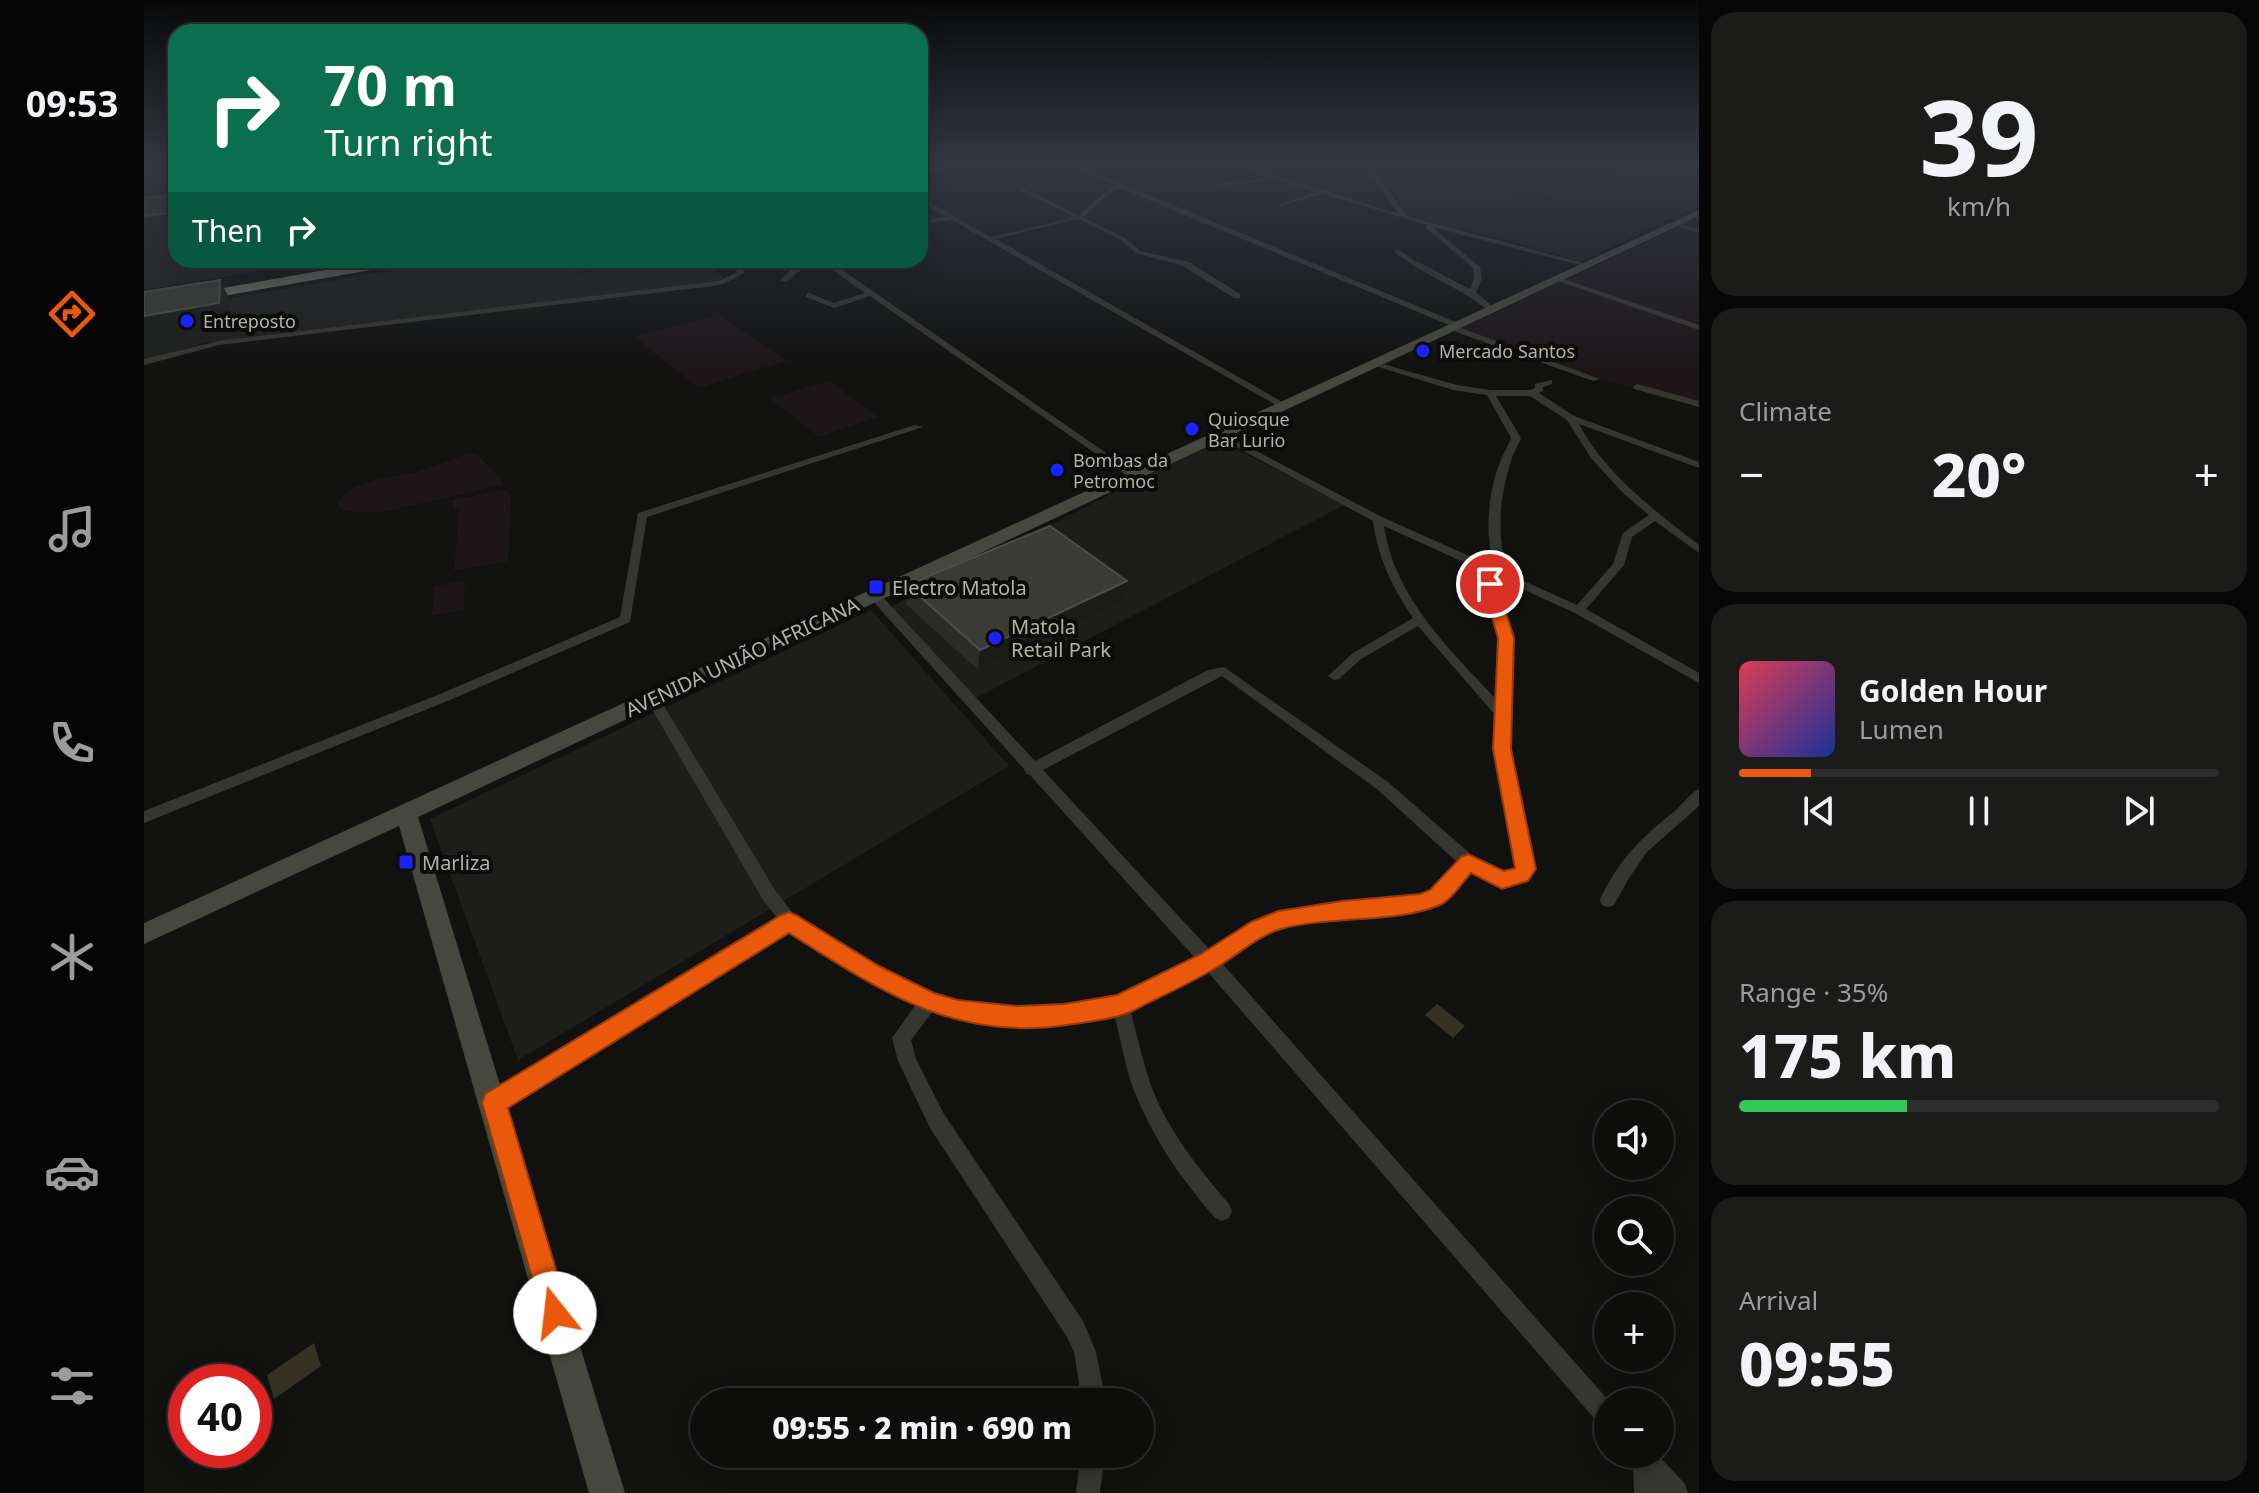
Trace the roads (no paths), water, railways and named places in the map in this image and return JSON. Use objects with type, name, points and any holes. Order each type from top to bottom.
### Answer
[{"type":"highway","points":[[144,298],[328,268]]},
{"type":"highway","points":[[144,306],[360,268]]},
{"type":"main road","name":"AVENIDA UNIÃO AFRICANA","points":[[144,934],[1661,231]]},
{"type":"main road","points":[[406,814],[607,1493]]},
{"type":"street","points":[[975,231],[1283,406]]},
{"type":"street","points":[[989,239],[1022,231]]},
{"type":"street","points":[[1106,231],[1123,239],[1138,252],[1186,264],[1237,296]]},
{"type":"street","points":[[1226,231],[1453,326],[1596,379]]},
{"type":"street","points":[[1432,231],[1476,267],[1478,279],[1472,293]]},
{"type":"street","points":[[1454,231],[1587,265]]},
{"type":"street","points":[[1397,251],[1409,261],[1472,293],[1490,308]]},
{"type":"street","points":[[144,362],[219,343],[721,283],[741,273],[737,268]]},
{"type":"street","points":[[784,280],[799,268]]},
{"type":"street","points":[[835,268],[1133,475]]},
{"type":"street","points":[[1558,278],[1699,328]]},
{"type":"street","points":[[809,295],[834,306],[872,293]]},
{"type":"street","points":[[1375,363],[1436,384],[1490,393],[1532,393],[1540,389],[1538,386],[1549,382]]},
{"type":"street","points":[[1637,387],[1699,404]]},
{"type":"street","points":[[1490,393],[1516,438],[1507,456],[1493,514],[1497,538],[1495,554],[1501,572]]},
{"type":"street","points":[[1532,393],[1571,418],[1699,465]]},
{"type":"street","points":[[1571,418],[1585,443],[1655,516],[1699,550]]},
{"type":"street","points":[[144,817],[514,668],[626,619],[642,515],[918,427]]},
{"type":"street","points":[[1221,436],[1378,519],[1501,572],[1579,610],[1699,679]]},
{"type":"street","points":[[1579,610],[1618,565],[1627,535],[1655,516]]},
{"type":"street","points":[[1378,519],[1378,533],[1394,580],[1421,619],[1502,714]]},
{"type":"street","points":[[1031,770],[1213,673],[1224,671],[1383,786],[1468,862],[1502,880],[1513,879],[1526,869],[1502,749],[1506,638],[1486,567]]},
{"type":"street","points":[[874,595],[1209,961],[1594,1401]]},
{"type":"street","points":[[1334,676],[1357,656],[1421,619]]},
{"type":"street","points":[[653,699],[769,895],[789,921],[871,973],[929,1002],[958,1011],[1017,1017],[1064,1015],[1120,1005],[1209,961],[1258,929],[1278,921],[1342,910],[1421,903],[1438,897],[1468,862]]},
{"type":"street","points":[[1608,900],[1631,862],[1656,834],[1679,818],[1698,799]]},
{"type":"street","points":[[494,1103],[789,921]]},
{"type":"street","points":[[929,1002],[901,1038],[907,1061],[937,1121],[1075,1329],[1085,1352],[1091,1388]]},
{"type":"street","points":[[1120,1005],[1143,1089],[1156,1118],[1190,1174],[1222,1211]]},
{"type":"street","points":[[1088,1493],[1091,1468]]},
{"type":"street","points":[[1644,1468],[1646,1493]]},
{"type":"street","points":[[1654,1468],[1676,1493]]},
{"type":"place","name":"Entreposto","points":[[187,321]]},
{"type":"place","name":"Mercado Santos","points":[[1423,351]]},
{"type":"place","name":"Quiosque Bar Lurio","points":[[1192,429]]},
{"type":"place","name":"Bombas da Petromoc","points":[[1057,470]]},
{"type":"place","name":"Electro Matola","points":[[876,587]]},
{"type":"place","name":"Matola Retail Park","points":[[995,638]]},
{"type":"place","name":"Marliza","points":[[406,862]]}]
